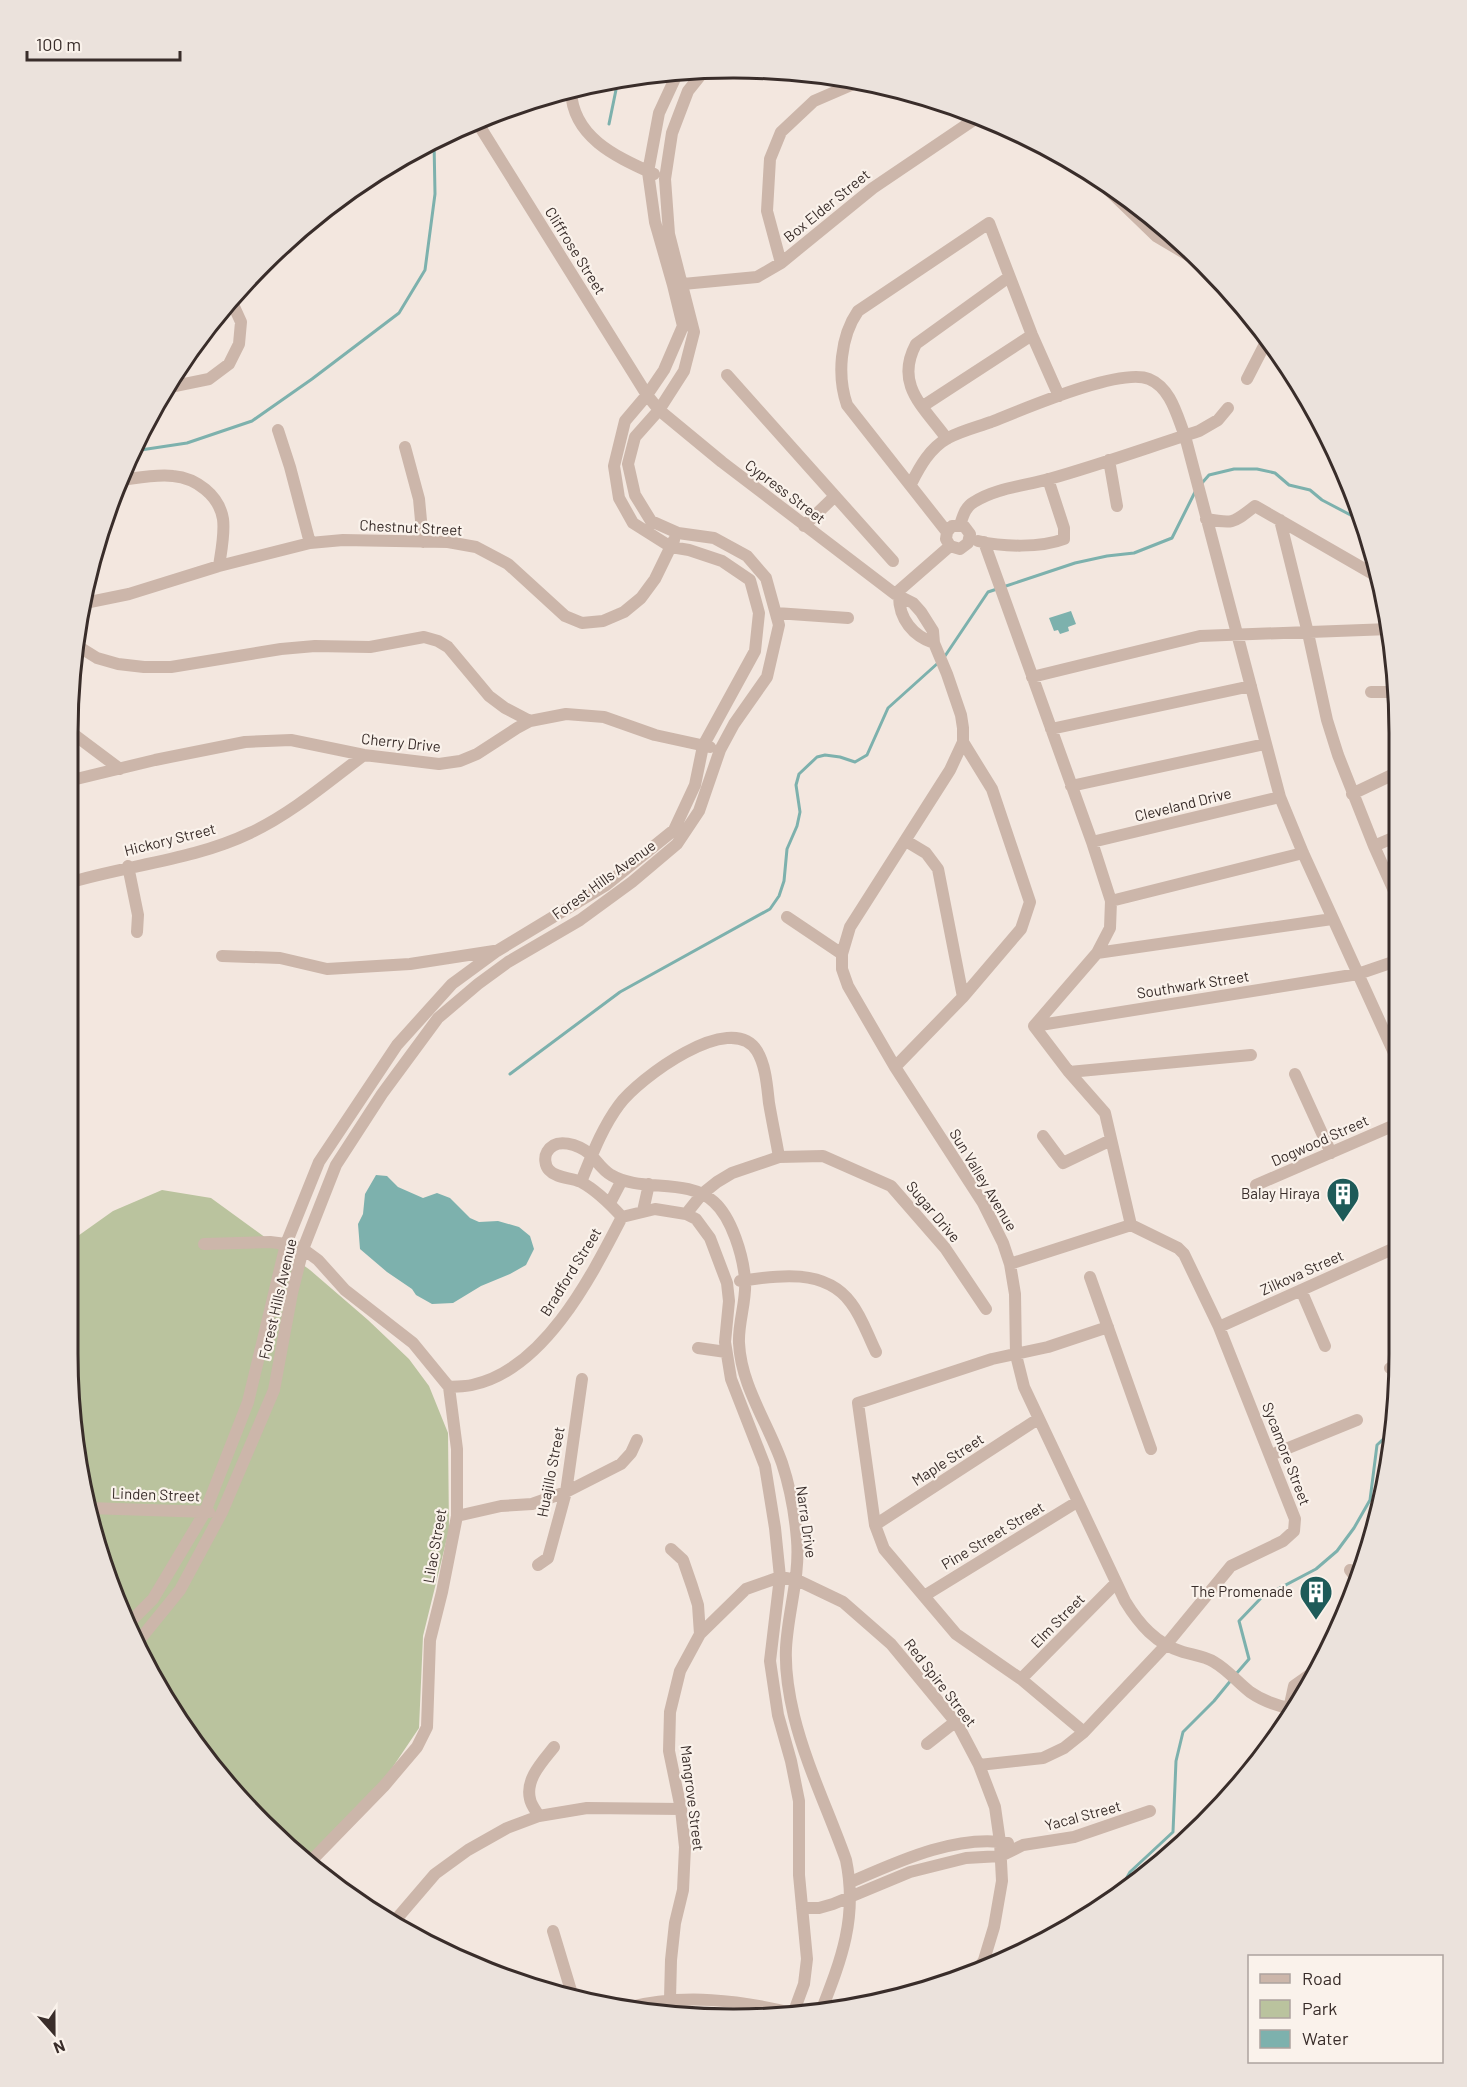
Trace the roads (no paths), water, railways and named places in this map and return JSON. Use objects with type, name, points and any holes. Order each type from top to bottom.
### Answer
[{"type":"street","name":"Forest Hills Avenue","points":[[143,1636],[180,1590],[222,1512],[274,1390],[292,1293],[303,1249],[336,1165],[382,1094],[438,1018],[478,984],[508,962],[580,920],[632,882],[677,844],[699,811],[720,750],[734,724],[767,676],[779,625],[766,578],[747,556],[714,538],[678,533],[651,520],[634,495],[628,464],[635,437],[659,410],[684,371],[694,332],[669,234],[665,179],[672,133],[688,91],[698,79]]},
{"type":"street","name":"Forest Hills Avenue","points":[[134,1618],[153,1599],[205,1512],[248,1402],[286,1244],[319,1162],[397,1045],[452,984],[497,951],[606,885],[674,830],[694,785],[703,746],[755,651],[759,613],[750,580],[722,561],[671,547],[633,523],[619,498],[617,488],[614,466],[625,421],[664,370],[682,326],[655,222],[648,172],[659,113],[674,81]]},
{"type":"street","points":[[781,263],[767,211],[770,159],[781,132],[814,101],[844,88]]},
{"type":"street","points":[[573,98],[588,133],[602,148],[618,158],[665,179]]},
{"type":"street","name":"Box Elder Street","points":[[683,284],[757,277],[781,263],[873,188],[970,123]]},
{"type":"street","name":"Cliffrose Street","points":[[481,129],[647,395],[659,410]]},
{"type":"street","points":[[1130,211],[1156,236],[1169,244]]},
{"type":"street","points":[[947,532],[847,405],[841,388],[846,335],[858,311],[989,224],[1032,335],[1059,396]]},
{"type":"street","points":[[947,439],[910,388],[907,374],[909,356],[916,344],[1009,277]]},
{"type":"street","points":[[178,385],[209,379],[230,364],[239,344],[241,322],[235,308]]},
{"type":"street","points":[[923,406],[1032,335]]},
{"type":"street","points":[[1247,380],[1263,347]]},
{"type":"street","points":[[727,375],[893,561]]},
{"type":"street","points":[[911,484],[929,454],[947,439],[1059,396],[1122,378],[1149,379],[1160,386],[1174,405],[1185,436],[1280,797],[1332,919],[1358,974],[1389,1030]]},
{"type":"street","points":[[960,525],[966,508],[981,498],[1199,432],[1218,420],[1228,408]]},
{"type":"street","name":"Cypress Street","points":[[659,410],[804,526],[897,595]]},
{"type":"street","points":[[278,430],[299,497],[310,543]]},
{"type":"street","points":[[405,447],[419,499],[423,542]]},
{"type":"street","points":[[1108,460],[1117,506]]},
{"type":"street","points":[[130,479],[173,476],[191,481],[207,490],[216,502],[223,519],[219,566]]},
{"type":"street","points":[[970,538],[1011,546],[1054,543],[1064,539],[1064,528],[1048,479]]},
{"type":"street","points":[[804,526],[834,497]]},
{"type":"street","points":[[1206,519],[1234,522],[1255,506],[1369,571]]},
{"type":"street","points":[[1280,520],[1327,720],[1352,794],[1389,880]]},
{"type":"street","points":[[960,525],[968,530],[970,538],[968,543],[960,549],[950,546],[946,539],[947,532],[952,526],[960,525]]},
{"type":"street","name":"Chestnut Street","points":[[92,602],[129,594],[219,566],[310,543],[343,540],[448,542],[476,546],[508,564],[565,616],[582,623],[603,621],[624,612],[641,598],[655,579],[678,533]]},
{"type":"street","points":[[984,542],[1111,901],[1110,928],[1097,953],[1034,1026],[1069,1072],[1105,1113],[1131,1225],[1010,1264]]},
{"type":"street","points":[[897,595],[950,546]]},
{"type":"street","points":[[897,595],[901,612],[912,630],[936,648]]},
{"type":"street","points":[[895,1066],[963,997],[1021,929],[1030,903],[992,789],[963,742],[961,715],[936,648],[933,631],[928,620],[912,603],[897,595]]},
{"type":"street","points":[[776,613],[848,618]]},
{"type":"street","points":[[1032,677],[1200,636],[1380,629]]},
{"type":"street","points":[[84,650],[97,658],[118,664],[171,668],[280,649],[315,646],[370,647],[424,638],[438,641],[448,647],[489,696],[530,722]]},
{"type":"street","points":[[1051,729],[1251,686]]},
{"type":"street","points":[[1371,692],[1388,692]]},
{"type":"street","name":"Cherry Drive","points":[[78,779],[245,742],[291,740],[364,755],[439,764],[460,761],[477,754],[530,722],[566,714],[604,717],[655,735],[720,750]]},
{"type":"street","points":[[78,738],[120,769]]},
{"type":"street","name":"Sun Valley Avenue","points":[[963,742],[950,770],[850,927],[842,954],[842,969],[848,986],[895,1066],[983,1203],[998,1233],[1010,1264],[1015,1294],[1016,1355],[1024,1387],[1133,1615],[1154,1638],[1166,1645],[1212,1660],[1249,1691],[1276,1706],[1285,1708]]},
{"type":"street","points":[[1071,786],[1265,744]]},
{"type":"street","name":"Hickory Street","points":[[78,880],[128,866],[194,853],[250,833],[288,811],[364,755]]},
{"type":"street","points":[[1352,794],[1389,777]]},
{"type":"street","name":"Cleveland Drive","points":[[1092,843],[1280,797]]},
{"type":"street","points":[[1374,846],[1389,840]]},
{"type":"street","points":[[906,841],[926,853],[938,868],[963,997]]},
{"type":"street","points":[[1111,901],[1303,853]]},
{"type":"street","points":[[128,866],[135,898],[137,932]]},
{"type":"street","points":[[787,917],[842,954]]},
{"type":"street","points":[[1097,953],[1332,919]]},
{"type":"street","points":[[222,956],[280,958],[327,969],[410,964],[497,951],[508,962]]},
{"type":"street","name":"Southwark Street","points":[[1034,1026],[1358,974],[1389,963]]},
{"type":"street","points":[[581,1182],[599,1138],[621,1102],[674,1059],[711,1040],[729,1037],[744,1038],[756,1050],[764,1068],[779,1157]]},
{"type":"street","points":[[1069,1072],[1251,1055]]},
{"type":"street","points":[[1295,1074],[1330,1153]]},
{"type":"street","name":"Dogwood Street","points":[[1256,1185],[1389,1127]]},
{"type":"street","points":[[1043,1136],[1063,1163],[1111,1140]]},
{"type":"street","points":[[686,1214],[663,1210],[643,1211],[622,1217],[610,1203],[581,1182],[557,1176],[549,1170],[545,1164],[545,1156],[555,1144],[574,1145],[592,1155],[605,1170],[622,1180],[667,1186],[702,1194]]},
{"type":"street","name":"Sugar Drive","points":[[686,1214],[702,1194],[732,1173],[779,1157],[823,1156],[891,1186],[945,1248],[986,1309]]},
{"type":"street","points":[[610,1203],[622,1180]]},
{"type":"street","points":[[643,1211],[649,1184]]},
{"type":"street","name":"Narra Drive","points":[[702,1194],[714,1203],[728,1221],[738,1245],[746,1280],[739,1343],[746,1380],[782,1463],[796,1538],[797,1580],[786,1649],[794,1716],[846,1860],[851,1882],[849,1921],[842,1958],[825,2002]]},
{"type":"street","name":"Narra Drive","points":[[686,1214],[696,1219],[710,1238],[727,1283],[729,1301],[725,1342],[731,1379],[765,1466],[776,1528],[780,1577],[770,1661],[778,1715],[792,1761],[799,1801],[799,1875],[807,1959],[804,1984],[797,2006]]},
{"type":"street","name":"Bradford Street","points":[[448,1387],[472,1385],[496,1376],[522,1361],[544,1340],[595,1269],[622,1217]]},
{"type":"street","name":"Sycamore Street","points":[[979,1765],[1043,1758],[1064,1748],[1084,1732],[1166,1645],[1231,1566],[1282,1541],[1294,1531],[1295,1519],[1271,1455],[1219,1327],[1184,1254],[1178,1248],[1131,1225]]},
{"type":"street","points":[[204,1244],[270,1242],[303,1249]]},
{"type":"street","name":"Lilac Street","points":[[303,1249],[318,1260],[345,1290],[413,1342],[448,1387],[457,1449],[457,1516],[442,1592],[429,1640],[427,1727],[417,1747],[384,1786],[314,1857]]},
{"type":"street","name":"Zilkova Street","points":[[1219,1327],[1389,1250]]},
{"type":"street","points":[[727,1283],[799,1276],[818,1279],[837,1289],[850,1301],[860,1316],[876,1352]]},
{"type":"street","points":[[1090,1277],[1152,1449]]},
{"type":"street","points":[[1301,1290],[1325,1346]]},
{"type":"street","points":[[1084,1732],[1021,1679],[956,1634],[884,1549],[875,1526],[858,1403],[992,1359],[1048,1347],[1108,1327]]},
{"type":"street","points":[[698,1348],[726,1352]]},
{"type":"street","name":"Huajillo Street","points":[[538,1565],[548,1558],[566,1492],[582,1380]]},
{"type":"street","name":"Maple Street","points":[[875,1526],[1038,1419]]},
{"type":"street","points":[[1271,1455],[1357,1420]]},
{"type":"street","points":[[457,1516],[501,1506],[532,1504],[566,1492],[621,1464],[631,1453],[637,1440]]},
{"type":"street","name":"Pine Street Street","points":[[924,1596],[1077,1502]]},
{"type":"street","name":"Linden Street","points":[[97,1508],[222,1512]]},
{"type":"street","points":[[671,1549],[683,1560],[692,1586],[698,1605],[700,1635]]},
{"type":"street","name":"Red Spire Street","points":[[780,1577],[797,1580],[843,1602],[891,1644],[955,1722],[979,1765],[995,1807],[1002,1881],[994,1927],[983,1959]]},
{"type":"street","name":"Mangrove Street","points":[[670,1999],[671,1960],[675,1923],[683,1890],[685,1847],[681,1809],[669,1751],[670,1712],[680,1671],[700,1635],[746,1589],[780,1577]]},
{"type":"street","name":"Elm Street","points":[[1021,1679],[1116,1583]]},
{"type":"street","points":[[1293,1695],[1294,1686],[1301,1681]]},
{"type":"street","points":[[927,1744],[955,1722]]},
{"type":"street","points":[[539,1816],[530,1799],[530,1782],[540,1764],[554,1747]]},
{"type":"street","points":[[399,1917],[435,1874],[468,1850],[507,1828],[539,1816],[587,1808],[681,1809]]},
{"type":"street","name":"Yacal Street","points":[[1023,1845],[1074,1837],[1150,1811]]},
{"type":"street","points":[[851,1882],[906,1858],[964,1843],[1000,1842],[1023,1845]]},
{"type":"street","points":[[802,1908],[819,1908],[850,1898],[910,1872],[966,1858],[1001,1856],[1023,1845]]},
{"type":"street","points":[[553,1932],[570,1988]]},
{"type":"street","points":[[650,2003],[670,1999],[719,2000],[772,2008]]},
{"type":"water","points":[[1071,611],[1076,624],[1068,627],[1069,631],[1060,634],[1058,630],[1054,631],[1049,618]]},
{"type":"water","points":[[376,1175],[387,1176],[398,1187],[423,1198],[437,1193],[450,1198],[470,1218],[479,1222],[498,1221],[519,1227],[530,1236],[534,1249],[526,1265],[481,1286],[453,1303],[432,1304],[416,1295],[412,1289],[360,1249],[358,1224],[363,1214],[365,1194]]},
{"type":"waterway","points":[[609,124],[616,89]]},
{"type":"waterway","points":[[143,450],[187,443],[252,421],[399,313],[425,270],[435,194],[434,151]]},
{"type":"waterway","points":[[1202,483],[1209,475],[1234,469],[1257,469],[1275,473],[1289,485],[1310,490],[1322,500],[1351,515]]},
{"type":"waterway","points":[[1003,587],[1075,563],[1134,553],[1172,538],[1196,490]]},
{"type":"waterway","points":[[945,656],[988,592],[997,589]]},
{"type":"waterway","points":[[510,1074],[620,992],[770,909],[779,896],[784,881],[787,849],[797,826],[800,812],[796,785],[799,774],[817,757],[825,755],[855,762],[867,755],[888,708],[938,663]]},
{"type":"waterway","points":[[1236,1674],[1249,1659],[1239,1621],[1261,1598],[1316,1569],[1337,1551],[1370,1500],[1377,1445],[1383,1439]]},
{"type":"waterway","points":[[1126,1879],[1130,1872],[1173,1832],[1176,1761],[1183,1732],[1232,1679]]},
{"type":"place","name":"Balay Hiraya","points":[[1343,1223]]},
{"type":"place","name":"The Promenade","points":[[1316,1621]]}]
